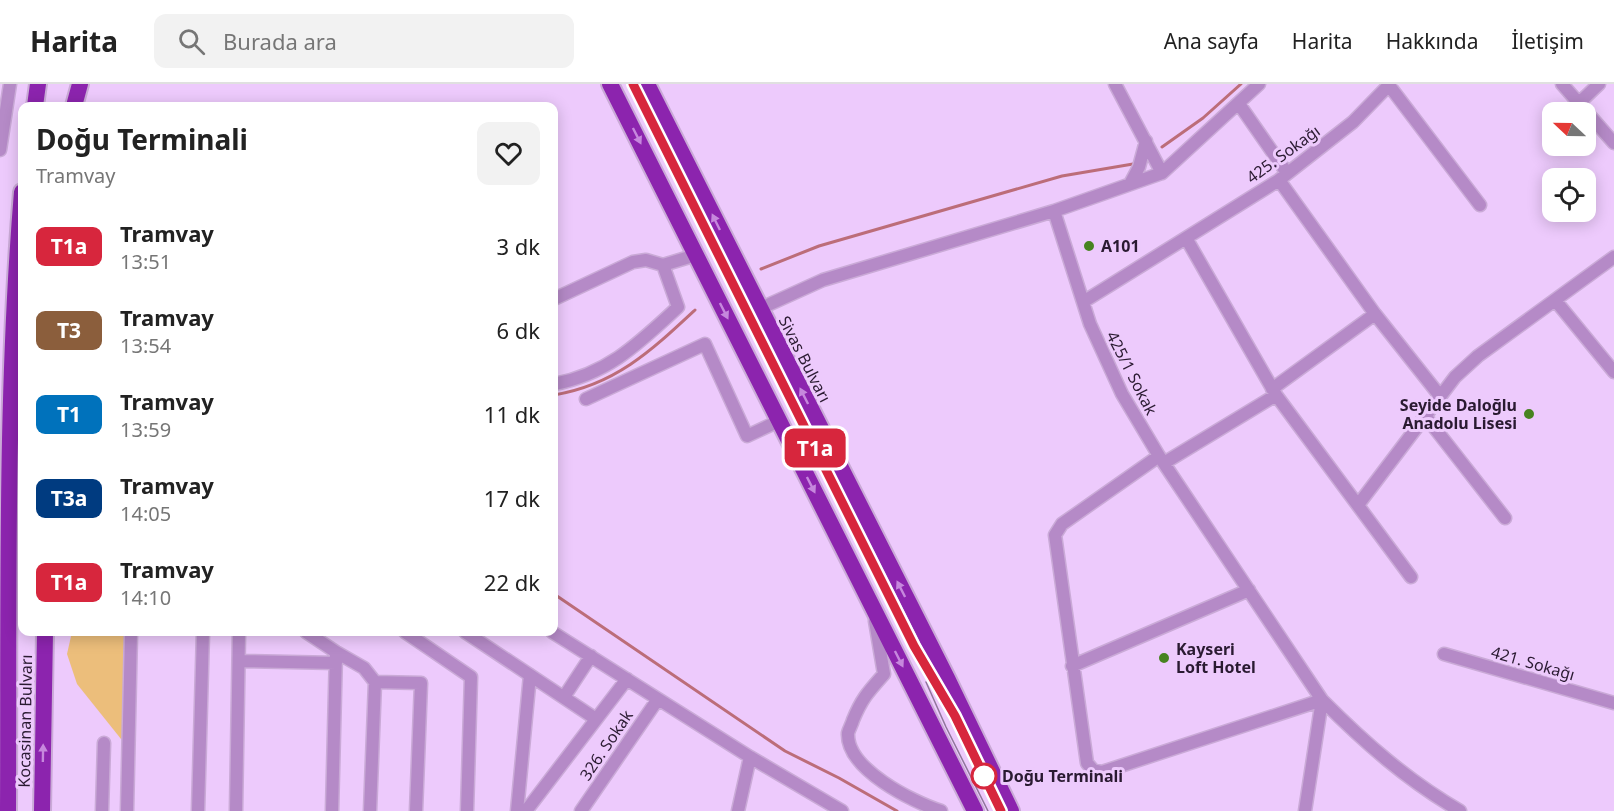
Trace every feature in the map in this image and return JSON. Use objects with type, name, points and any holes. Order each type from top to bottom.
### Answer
[{"type":"highway","points":[[35,102],[38,84]]},
{"type":"highway","points":[[72,102],[74,84]]},
{"type":"highway","points":[[73,102],[80,84]]},
{"type":"highway","points":[[610,84],[975,811]]},
{"type":"highway","name":"Sivas Bulvarı","points":[[647,84],[942,668],[1011,811]]},
{"type":"highway","name":"Kocasinan Bulvarı","points":[[8,811],[16,467],[11,435],[14,294],[18,243]]},
{"type":"highway","name":"Kocasinan Bulvarı","points":[[42,811],[45,636]]},
{"type":"street","points":[[0,150],[10,84]]},
{"type":"street","points":[[1115,84],[1162,173]]},
{"type":"street","points":[[759,309],[823,280],[1054,210],[1162,173],[1259,84]]},
{"type":"street","points":[[1389,84],[1480,205]]},
{"type":"street","name":"425. Sokağı","points":[[1083,302],[1283,176],[1353,122],[1389,84]]},
{"type":"street","points":[[1562,84],[1578,102]]},
{"type":"street","points":[[1580,102],[1599,84]]},
{"type":"street","points":[[1239,104],[1283,176],[1375,314],[1440,396]]},
{"type":"street","points":[[1596,122],[1614,143]]},
{"type":"street","points":[[1130,184],[1139,167],[1146,141]]},
{"type":"street","name":"425/1 Sokak","points":[[1054,210],[1083,302],[1108,367],[1137,421],[1322,700],[1394,768],[1460,811]]},
{"type":"street","points":[[1186,238],[1274,392],[1411,577]]},
{"type":"street","points":[[558,297],[639,260],[652,260],[663,265],[696,255]]},
{"type":"street","points":[[1358,505],[1455,377],[1472,361],[1614,256]]},
{"type":"street","points":[[558,383],[588,374],[619,359],[678,307],[663,265]]},
{"type":"street","points":[[1555,300],[1614,372]]},
{"type":"street","points":[[1305,811],[1322,700],[1102,772],[1087,763],[1055,540],[1056,530],[1162,460],[1274,392],[1375,314]]},
{"type":"street","points":[[586,399],[705,344],[747,436],[779,421]]},
{"type":"street","points":[[1426,417],[1505,518]]},
{"type":"street","points":[[1072,666],[1249,590]]},
{"type":"street","points":[[873,609],[884,674],[862,699],[848,732],[852,747],[864,765],[891,787],[916,801],[941,811]]},
{"type":"street","points":[[127,811],[131,636]]},
{"type":"street","points":[[198,811],[203,636]]},
{"type":"street","points":[[236,811],[239,636]]},
{"type":"street","points":[[311,636],[336,658],[364,668],[375,682],[370,811]]},
{"type":"street","points":[[411,636],[471,677],[467,811]]},
{"type":"street","points":[[471,636],[596,719]]},
{"type":"street","points":[[558,636],[750,757],[842,811]]},
{"type":"street","name":"421. Sokağı","points":[[1443,654],[1614,702]]},
{"type":"street","points":[[564,697],[591,656]]},
{"type":"street","points":[[239,661],[336,658]]},
{"type":"street","points":[[332,811],[336,658]]},
{"type":"street","points":[[517,811],[530,675]]},
{"type":"street","points":[[526,811],[627,679]]},
{"type":"street","points":[[375,682],[421,683],[416,811]]},
{"type":"street","name":"326. Sokak","points":[[581,811],[658,699]]},
{"type":"street","points":[[102,811],[104,743]]},
{"type":"street","points":[[738,811],[750,757]]},
{"type":"shaded area","points":[[71,636],[130,636],[129,749],[77,684],[67,654]]},
{"type":"waterway","points":[[1162,147],[1203,118],[1241,84]]},
{"type":"waterway","points":[[761,269],[819,246],[1062,176],[1133,164]]},
{"type":"waterway","points":[[558,394],[576,390],[614,375],[647,352],[695,310]]},
{"type":"waterway","points":[[558,597],[785,751],[897,811]]},
{"type":"tram line","points":[[633,84],[925,667],[955,716],[1001,811]]},
{"type":"tram line","name":"T1a","points":[[633,84],[914,646],[955,716],[1001,811]]},
{"type":"tram line","points":[[926,682],[988,811]]},
{"type":"place","name":"A101","points":[[1089,246]]},
{"type":"place","name":"Seyide Daloğlu Anadolu Lisesi","points":[[1529,414]]},
{"type":"place","name":"Kayseri Loft Hotel","points":[[1164,658]]},
{"type":"place","name":"Doğu Terminali","points":[[984,776]]}]
